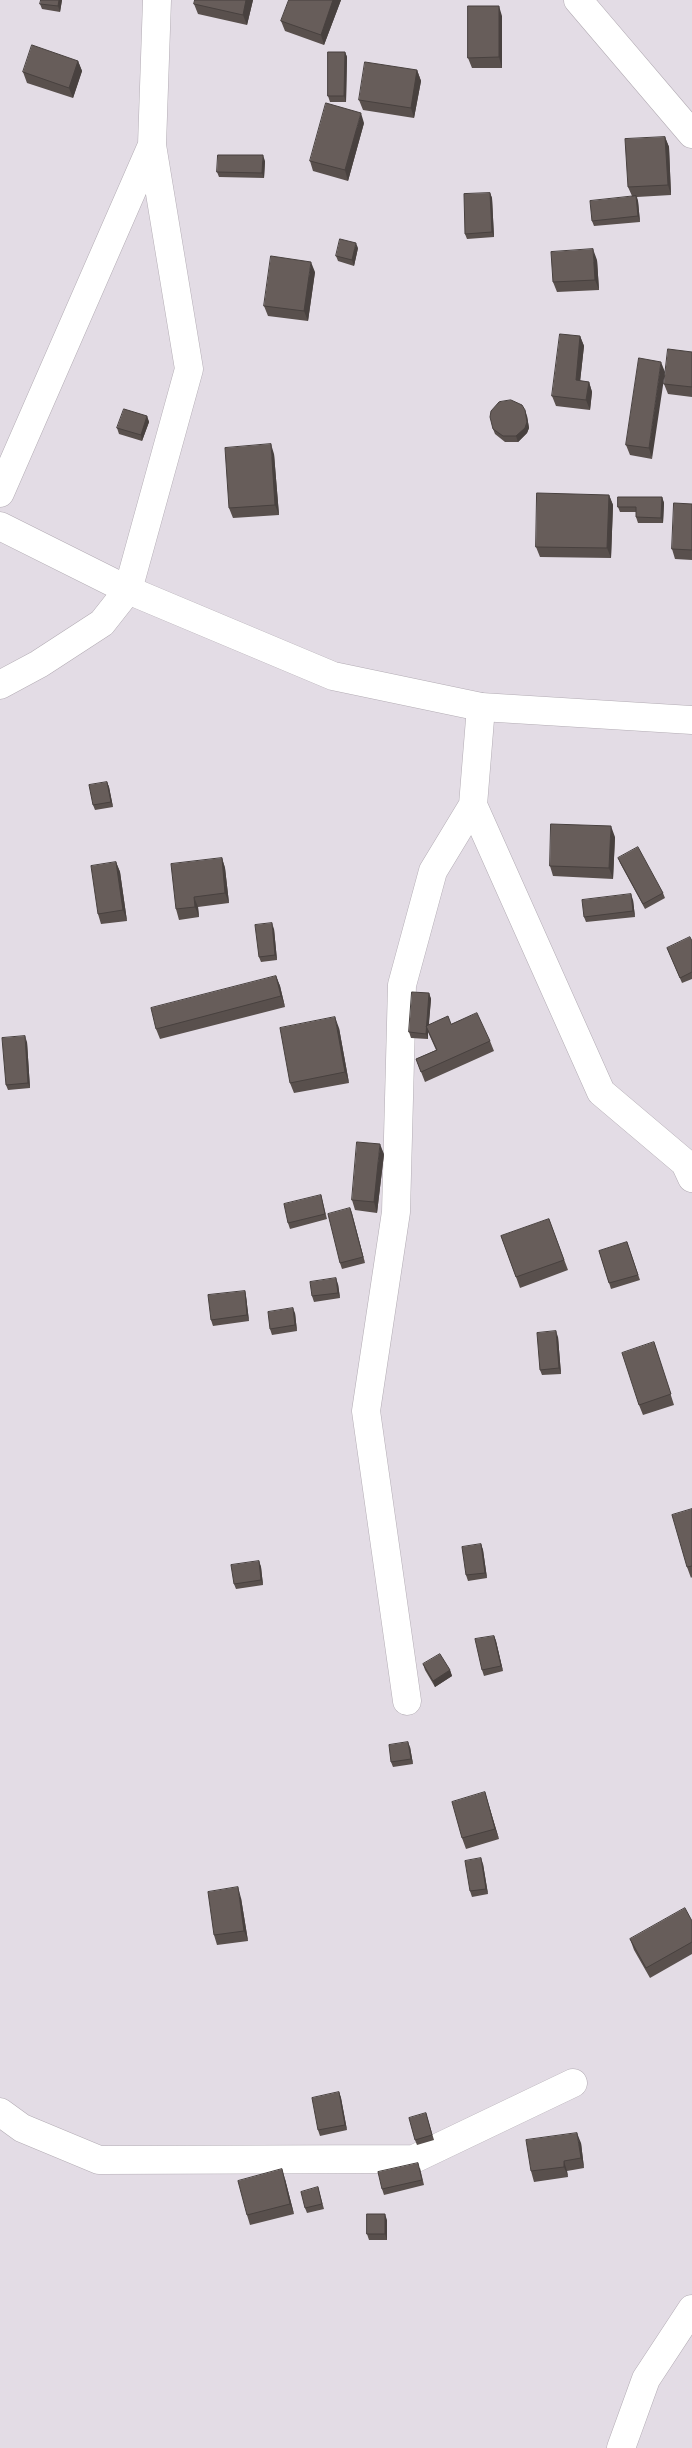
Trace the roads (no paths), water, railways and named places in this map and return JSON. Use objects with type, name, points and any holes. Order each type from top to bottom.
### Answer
[{"type":"street","points":[[0,685],[39,664],[102,623],[128,590],[188,369],[152,145],[157,0]]},
{"type":"street","points":[[578,0],[692,134]]},
{"type":"street","points":[[0,493],[152,145]]},
{"type":"street","points":[[0,526],[128,590],[332,676],[481,707],[692,720]]},
{"type":"street","points":[[407,1701],[366,1411],[396,1212],[402,985],[433,871],[473,805],[481,707]]},
{"type":"street","points":[[473,805],[601,1092],[685,1164],[692,1178]]},
{"type":"street","points":[[0,2112],[22,2128],[99,2160],[414,2159],[573,2083]]},
{"type":"street","points":[[621,2448],[646,2378],[692,2309]]}]
